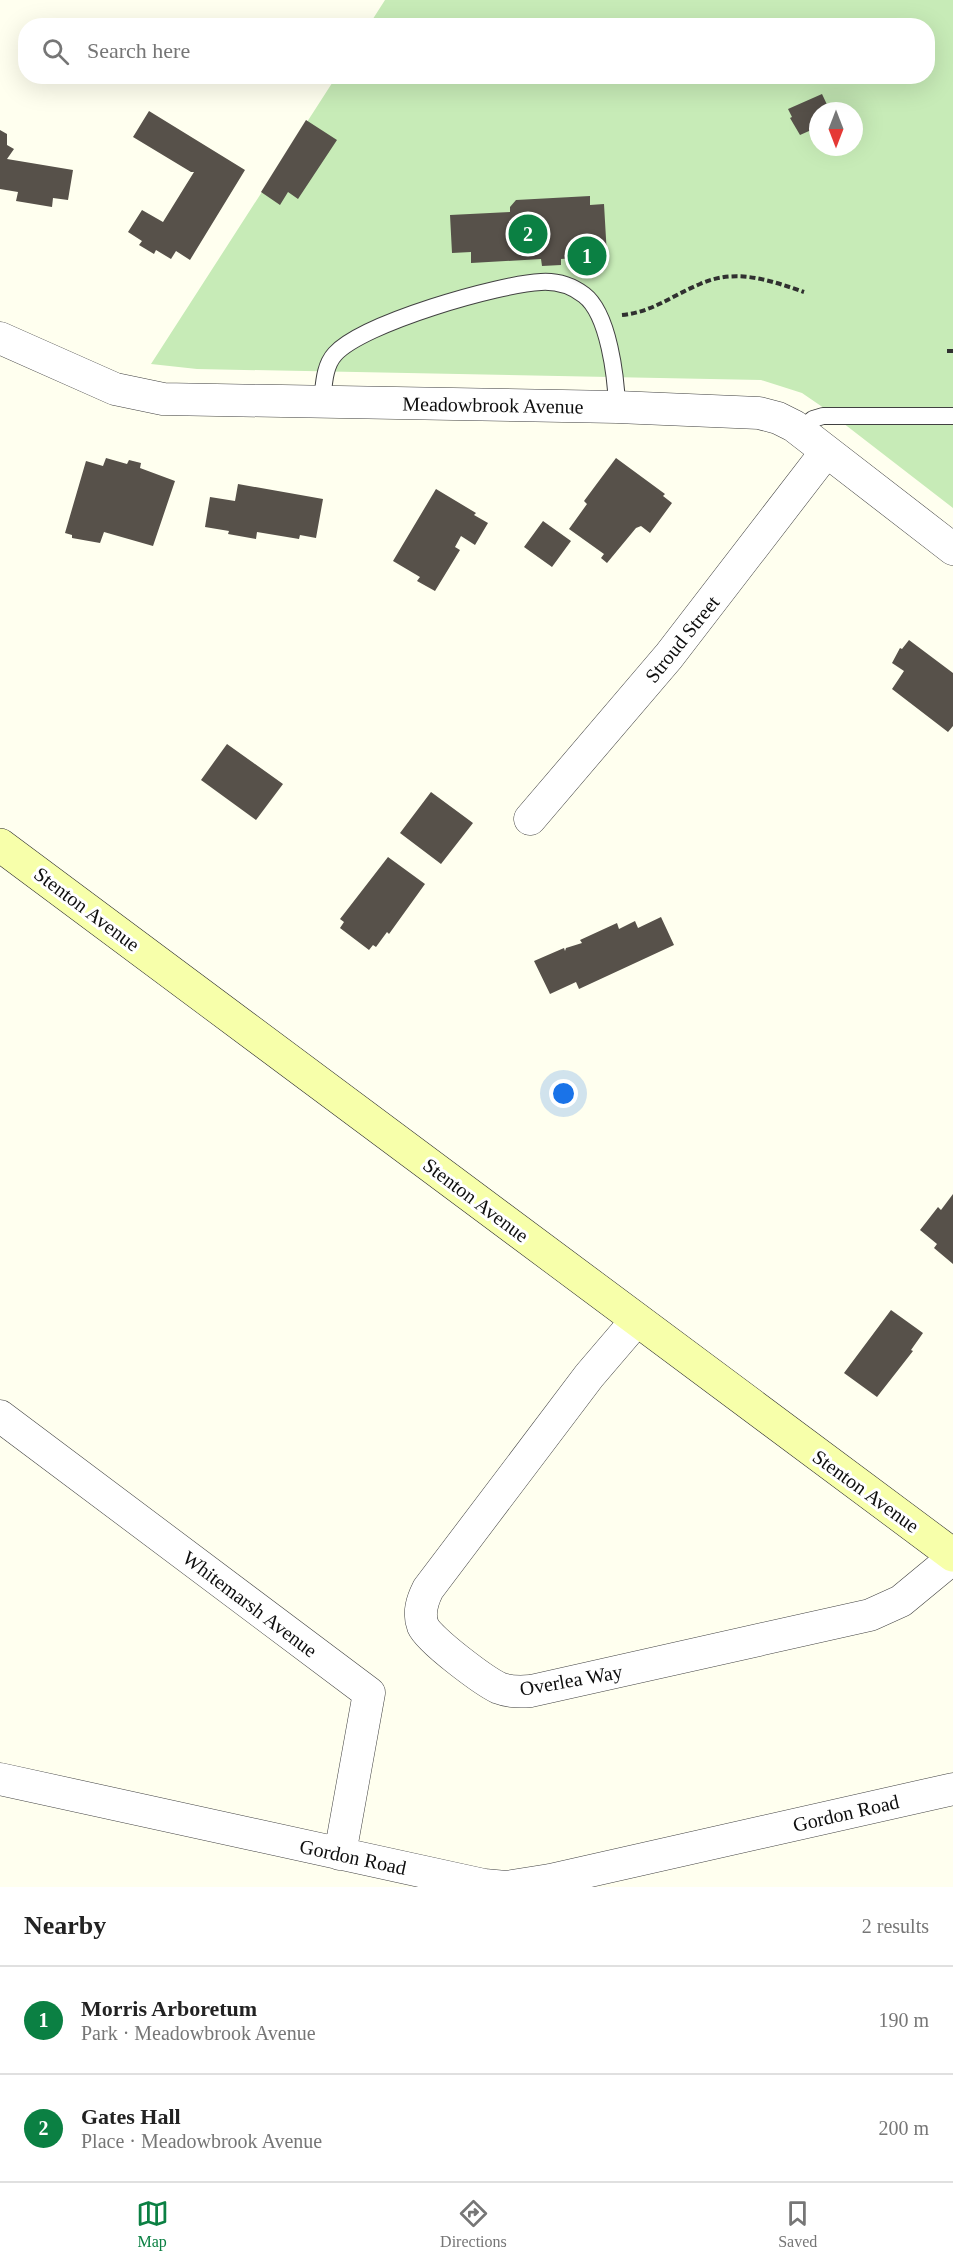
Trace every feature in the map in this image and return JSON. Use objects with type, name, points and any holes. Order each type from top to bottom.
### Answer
[{"type":"street","name":"Meadowbrook Avenue","points":[[0,338],[87,378],[139,395],[191,400],[617,407],[759,413],[778,418],[799,430],[953,549]]},
{"type":"street","name":"Stroud Street","points":[[530,819],[677,647],[826,452]]},
{"type":"street","name":"Stenton Avenue","points":[[0,845],[953,1557]]},
{"type":"street","name":"Overlea Way","points":[[636,1320],[589,1376],[428,1589],[422,1602],[421,1615],[428,1635],[440,1646],[497,1687],[531,1691],[870,1615],[901,1601],[953,1557]]},
{"type":"street","name":"Whitemarsh Avenue","points":[[0,1416],[369,1693],[340,1854]]},
{"type":"street","name":"Gordon Road","points":[[0,1779],[484,1885],[506,1887],[527,1885],[953,1788]]},
{"type":"lane","points":[[322,401],[326,368],[335,353],[369,332],[450,301],[510,286],[543,281],[568,285],[586,297],[598,315],[616,374],[617,407]]},
{"type":"lane","points":[[799,430],[813,419],[823,416],[953,416]]},
{"type":"path","points":[[598,315],[640,314],[699,284],[740,275],[767,280],[804,292]]},
{"type":"path","points":[[947,351],[953,351]]},
{"type":"green space","points":[[385,0],[953,0],[953,508],[802,393],[761,380],[197,369],[151,364],[331,84],[935,84],[935,18],[373,18]]},
{"type":"building","points":[[822,94],[826,102],[809,102],[809,131],[800,135],[790,118],[792,117],[788,109]]},
{"type":"building","points":[[149,111],[245,170],[190,260],[176,251],[171,259],[156,250],[154,254],[139,245],[142,241],[128,232],[142,210],[163,222],[194,172],[133,137]]},
{"type":"building","points":[[306,120],[337,140],[298,199],[288,192],[280,205],[261,192]]},
{"type":"building","points":[[0,130],[7,134],[7,145],[14,149],[7,159],[73,170],[68,200],[53,198],[52,207],[16,201],[18,192],[0,189]]},
{"type":"building","points":[[590,196],[590,205],[604,204],[607,256],[561,259],[561,265],[542,266],[541,259],[471,263],[471,252],[452,253],[450,215],[510,212],[510,207],[516,200]]},
{"type":"building","points":[[106,458],[127,464],[129,460],[141,463],[140,468],[175,481],[153,546],[104,532],[100,543],[72,538],[72,535],[65,533],[86,461],[103,466]]},
{"type":"building","points":[[616,458],[665,494],[663,496],[672,503],[650,533],[641,526],[636,528],[607,563],[601,558],[604,554],[569,529],[587,504],[584,501]]},
{"type":"building","points":[[238,484],[323,499],[316,538],[300,535],[299,539],[257,532],[256,539],[205,527],[210,497],[235,501]]},
{"type":"building","points":[[436,489],[476,513],[474,515],[488,523],[475,545],[461,536],[455,547],[460,550],[435,591],[417,581],[420,577],[393,561]]},
{"type":"building","points":[[543,521],[571,541],[552,567],[524,547]]},
{"type":"building","points":[[909,640],[953,673],[953,726],[948,732],[892,689],[904,671],[892,663],[900,648],[902,649]]},
{"type":"building","points":[[227,744],[283,784],[256,820],[201,780]]},
{"type":"building","points":[[431,792],[473,823],[441,864],[400,833]]},
{"type":"building","points":[[388,857],[425,884],[389,934],[387,932],[376,947],[373,945],[369,950],[340,928],[344,922],[340,919]]},
{"type":"building","points":[[661,917],[674,945],[579,989],[576,982],[550,994],[534,961],[564,948],[565,951],[566,948],[582,943],[580,940],[617,923],[619,929],[635,921],[638,928]]},
{"type":"building","points":[[953,1194],[953,1264],[934,1248],[937,1244],[920,1230],[938,1207],[941,1210]]},
{"type":"building","points":[[891,1310],[923,1333],[911,1350],[913,1351],[877,1397],[844,1373]]},
{"type":"place","name":"Gates Hall","points":[[528,234]]},
{"type":"place","name":"Morris Arboretum","points":[[587,256]]}]
